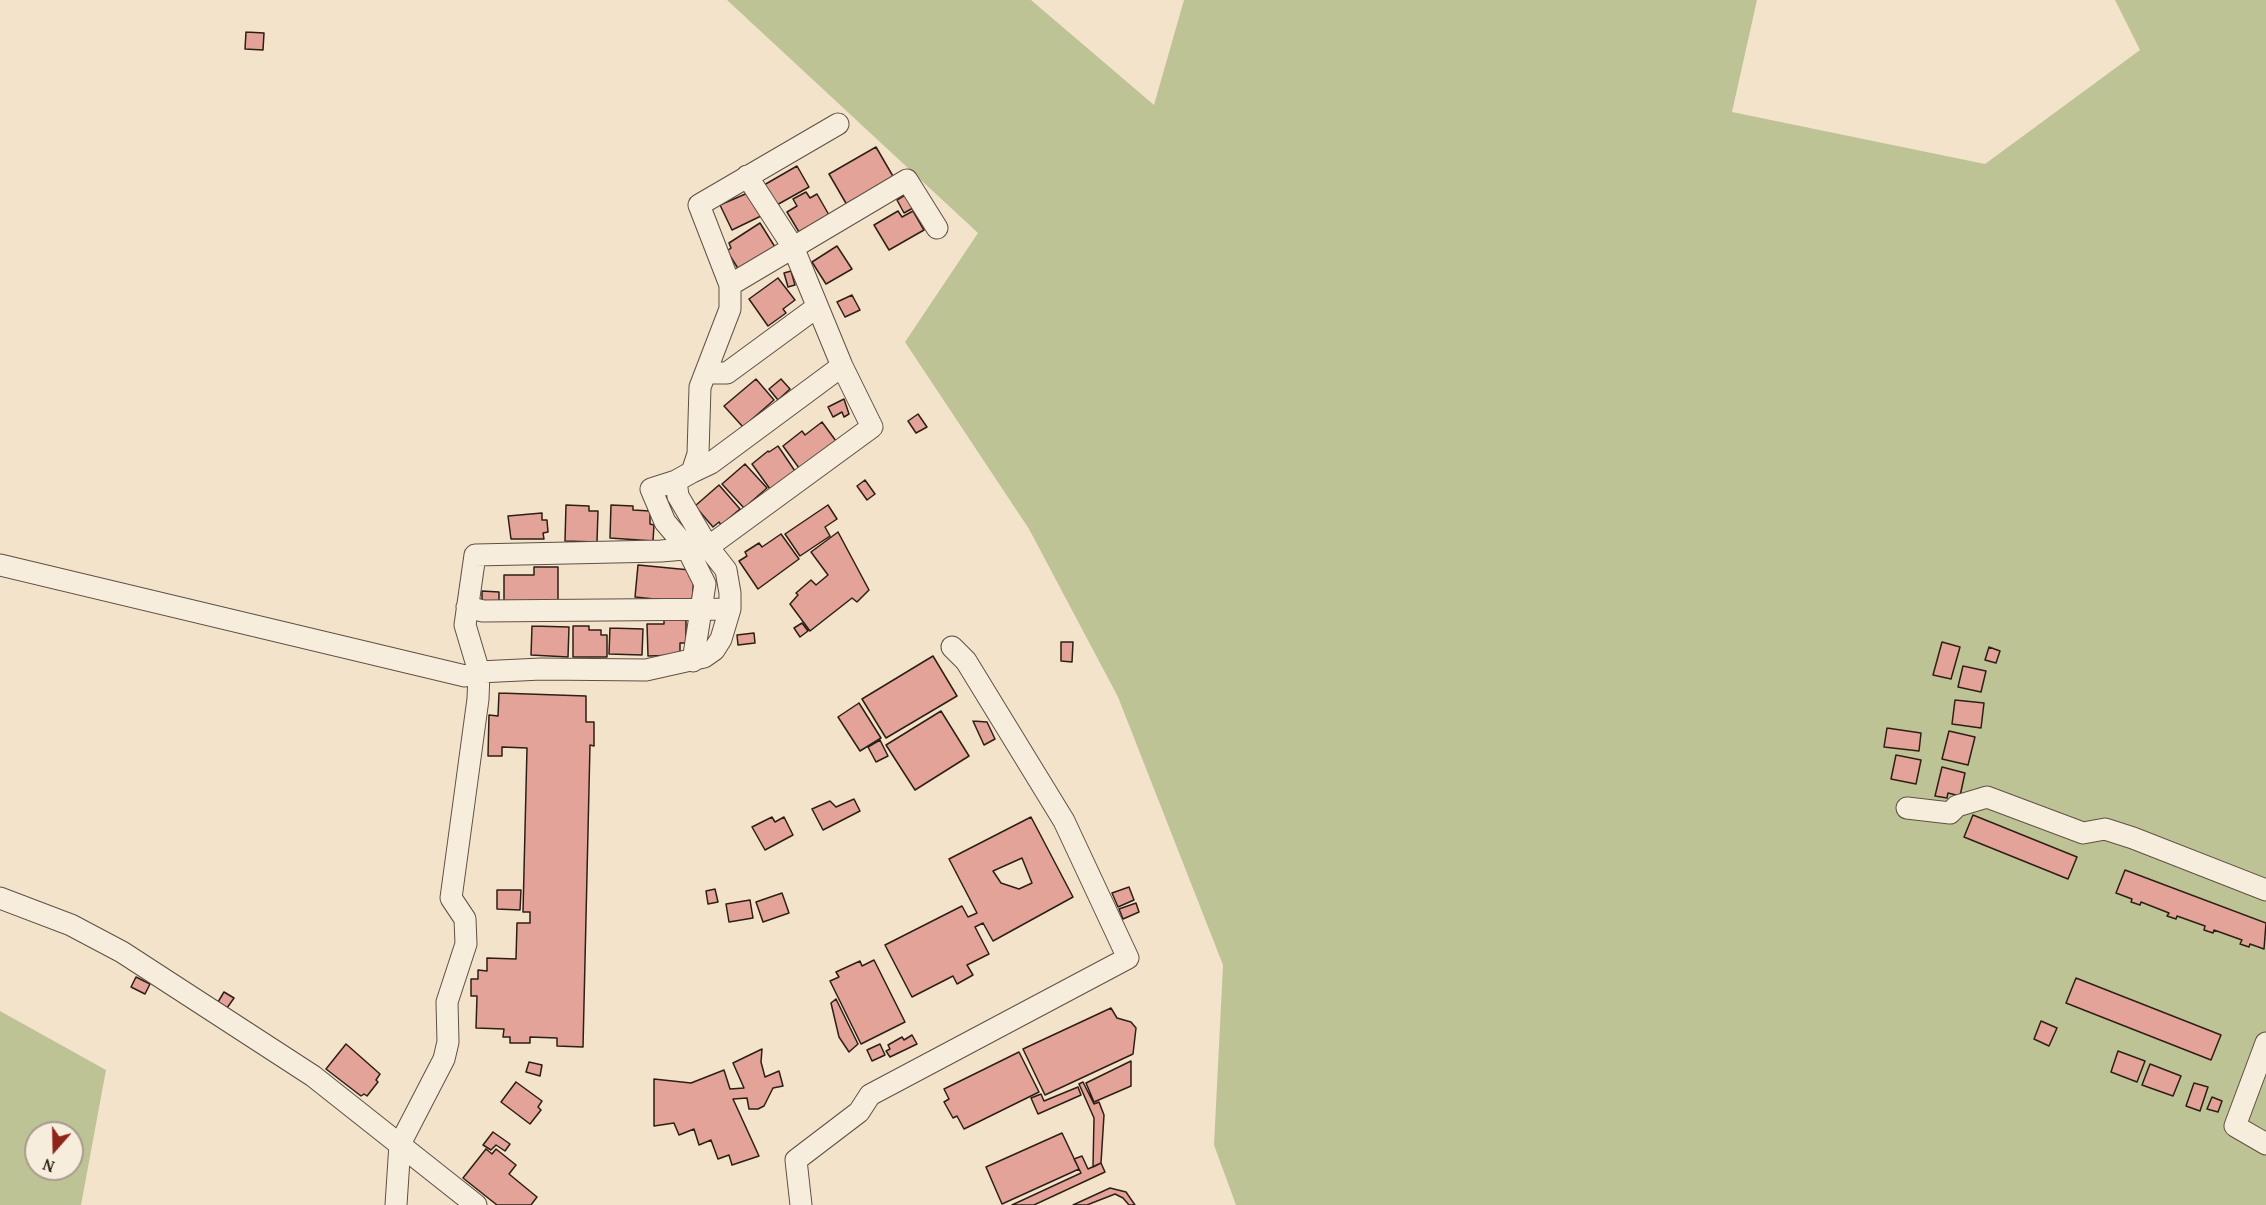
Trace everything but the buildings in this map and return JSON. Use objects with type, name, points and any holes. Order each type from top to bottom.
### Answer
[{"type":"street","points":[[693,661],[704,608],[705,584],[698,548],[678,496],[684,476],[698,454],[700,387],[730,309],[730,285],[699,205],[838,124]]},
{"type":"street","points":[[396,1205],[400,1144],[444,1059],[448,1042],[447,1002],[466,944],[465,919],[451,898],[479,672],[465,624],[475,555],[698,548],[873,427],[842,366],[793,247],[747,176]]},
{"type":"street","points":[[730,285],[907,180],[937,228]]},
{"type":"street","points":[[706,373],[727,373],[817,307]]},
{"type":"street","points":[[684,476],[711,463],[842,366]]},
{"type":"street","points":[[0,565],[465,676],[479,672],[646,670],[693,661],[714,650],[721,639],[730,609],[726,570],[698,548]]},
{"type":"street","points":[[467,607],[483,611],[730,609]]},
{"type":"street","points":[[801,1205],[796,1160],[859,1112],[870,1095],[1128,958],[1064,821],[966,661],[952,647]]},
{"type":"street","points":[[1907,808],[1950,813],[1957,806],[1987,796],[2083,832],[2105,829],[2133,838],[2266,890]]},
{"type":"street","points":[[0,898],[70,926],[122,952],[313,1076],[476,1205]]},
{"type":"street","points":[[2266,1043],[2235,1126],[2266,1144]]},
{"type":"green space","points":[[727,0],[1031,0],[1154,105],[1184,0],[1757,0],[1732,112],[1985,164],[2140,50],[2115,0],[2266,0],[2266,1205],[1236,1205],[1214,1145],[1223,965],[1118,697],[1029,529],[905,342],[978,233]]},
{"type":"green space","points":[[0,1011],[106,1070],[81,1205],[0,1205]]}]
